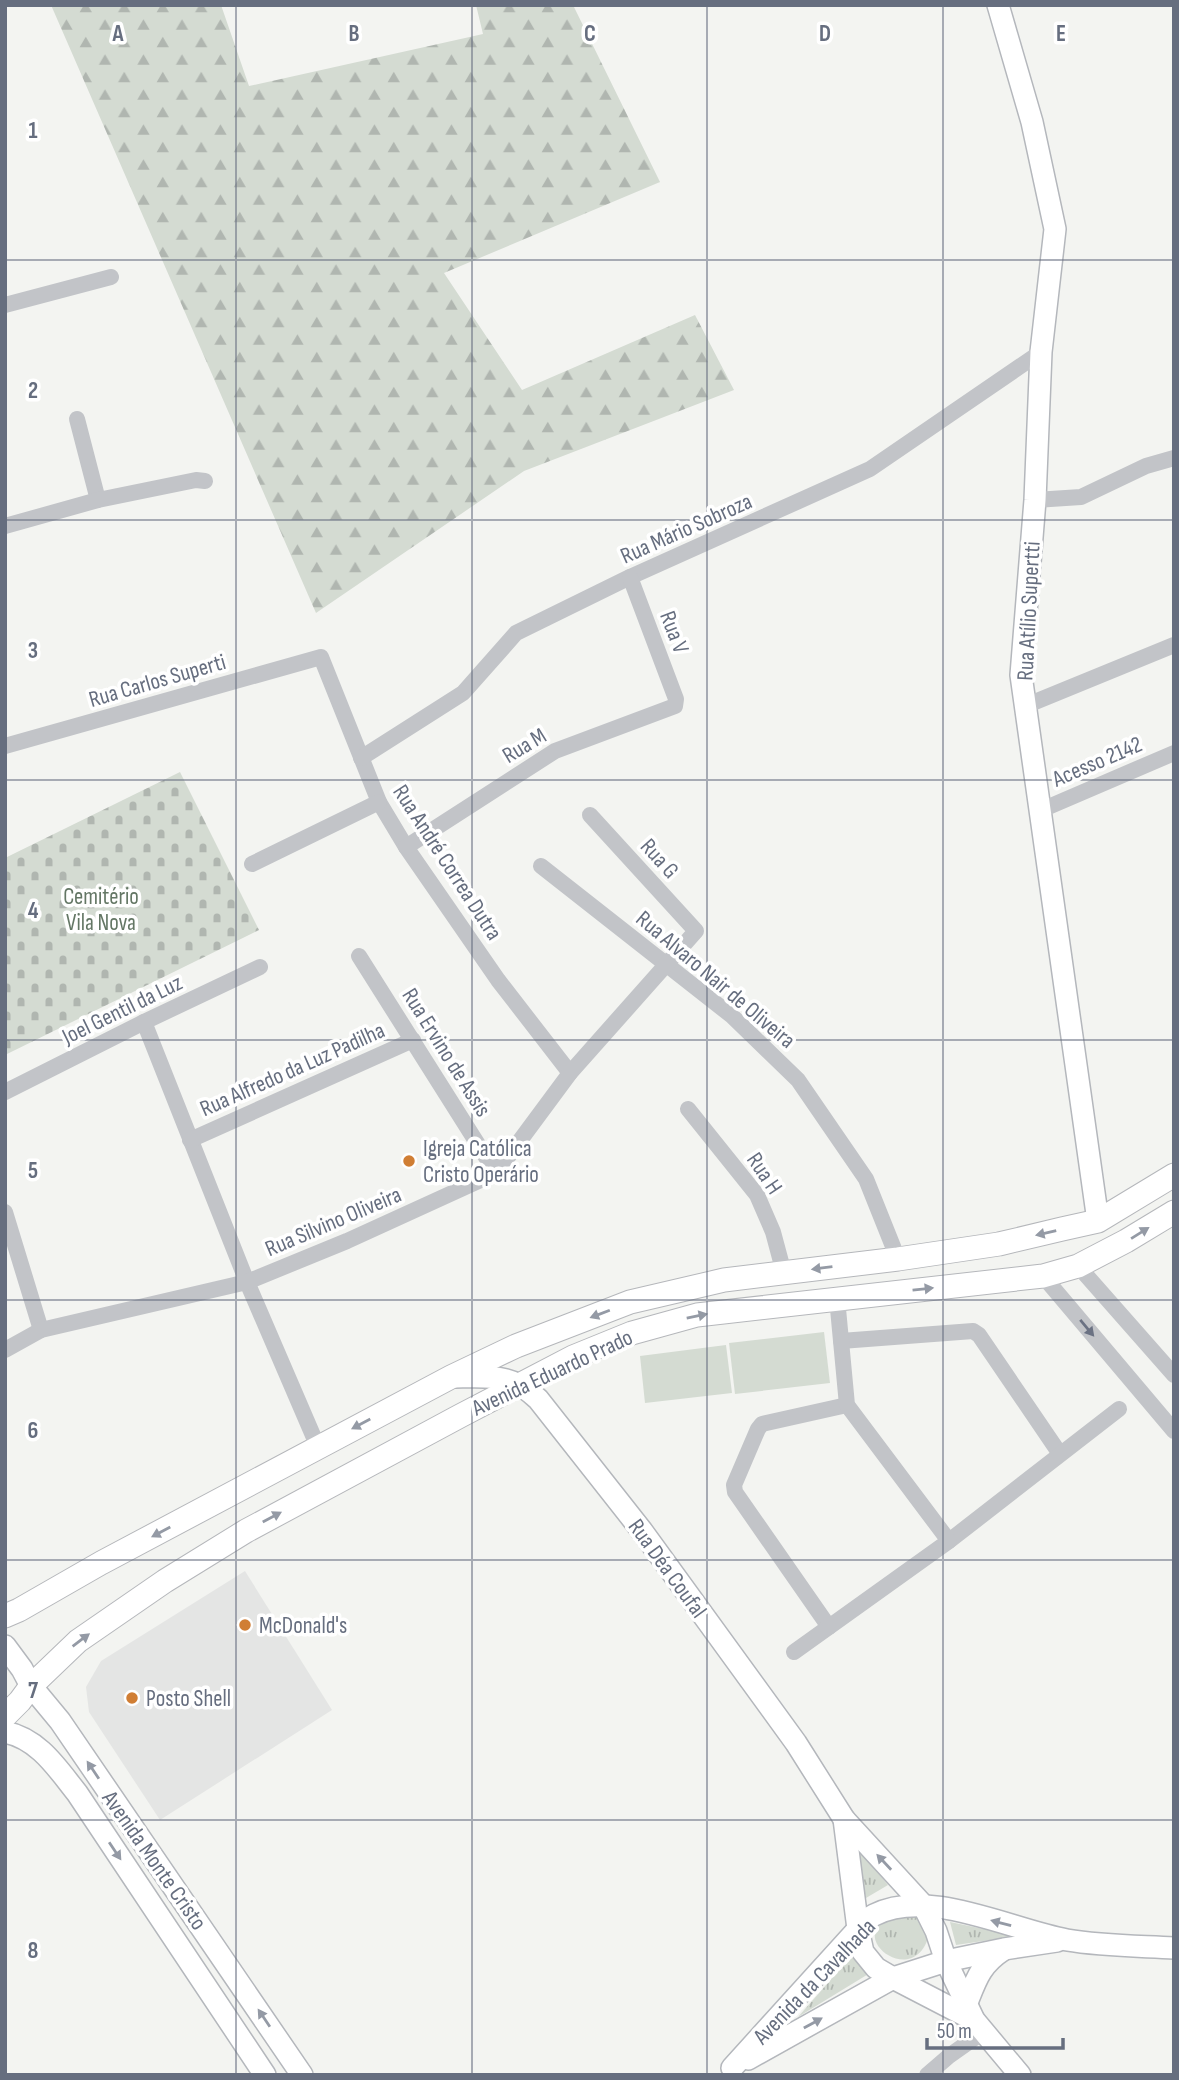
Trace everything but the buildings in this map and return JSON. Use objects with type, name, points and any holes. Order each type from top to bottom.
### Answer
[{"type":"main road","name":"Rua Atílio Supertti","points":[[998,5],[1032,122],[1055,229],[1041,352],[1035,500],[1021,675],[1098,1221]]},
{"type":"main road","name":"Avenida Eduardo Prado","points":[[5,1616],[451,1377],[516,1346],[630,1302],[724,1280],[999,1244],[1098,1221],[1174,1175]]},
{"type":"main road","name":"Avenida Eduardo Prado","points":[[5,1716],[31,1686],[78,1641],[165,1581],[225,1544],[573,1357],[632,1333],[697,1315],[1043,1276],[1078,1266],[1174,1212]]},
{"type":"main road","name":"Rua Déa Coufal","points":[[451,1377],[491,1377],[520,1385],[538,1399],[642,1531],[796,1743],[844,1819],[923,1905],[936,1931],[946,1961],[975,2019],[1020,2075]]},
{"type":"main road","name":"Avenida Monte Cristo","points":[[5,1646],[302,2075]]},
{"type":"main road","name":"Avenida Monte Cristo","points":[[5,1732],[36,1746],[53,1762],[77,1793],[265,2075]]},
{"type":"main road","name":"Rua Déa Coufal","points":[[844,1819],[863,1952],[876,1968],[975,2019]]},
{"type":"main road","name":"Avenida da Cavalhada","points":[[727,2072],[858,1928],[873,1916],[894,1908],[923,1905],[956,1911],[1067,1940],[1174,1948]]},
{"type":"main road","name":"Avenida da Cavalhada","points":[[727,2072],[893,1978],[946,1961],[1067,1940]]},
{"type":"main road","points":[[975,2019],[983,1966],[1004,1949]]},
{"type":"street","points":[[5,305],[111,277]]},
{"type":"street","name":"Rua Mário Sobroza","points":[[361,758],[463,693],[516,633],[630,577],[870,469],[1041,352]]},
{"type":"street","points":[[77,419],[99,500]]},
{"type":"street","points":[[1035,500],[1081,497],[1146,466],[1174,458]]},
{"type":"street","points":[[5,526],[99,500],[205,481]]},
{"type":"street","name":"Rua V","points":[[630,577],[676,704]]},
{"type":"street","points":[[1024,706],[1174,645]]},
{"type":"street","name":"Rua André Correa Dutra","points":[[321,657],[379,802],[498,980],[570,1073]]},
{"type":"street","name":"Rua Carlos Superti","points":[[5,746],[321,657]]},
{"type":"street","name":"Rua M","points":[[406,846],[555,751],[676,704]]},
{"type":"street","name":"Acesso 2142","points":[[1039,811],[1174,753]]},
{"type":"street","points":[[252,864],[379,802]]},
{"type":"street","name":"Rua G","points":[[590,815],[696,931]]},
{"type":"street","name":"Rua Alvaro Nair de Oliveira","points":[[541,866],[732,1016],[798,1080],[866,1179],[898,1259]]},
{"type":"street","name":"Rua Silvino Oliveira","points":[[5,1350],[41,1330],[247,1282],[346,1241],[496,1173],[570,1073],[696,931]]},
{"type":"street","name":"Rua Ervino de Assis","points":[[359,956],[496,1173]]},
{"type":"street","name":"Joel Gentil da Luz","points":[[5,1092],[260,967]]},
{"type":"street","points":[[144,1022],[247,1282],[318,1447]]},
{"type":"street","name":"Rua Alfredo da Luz Padilha","points":[[190,1140],[413,1040]]},
{"type":"street","name":"Rua H","points":[[688,1109],[757,1195],[773,1232],[783,1273]]},
{"type":"street","points":[[5,1212],[41,1330]]},
{"type":"street","points":[[1078,1266],[1174,1375]]},
{"type":"street","points":[[1043,1276],[1174,1431]]},
{"type":"street","points":[[836,1298],[847,1405],[949,1541]]},
{"type":"street","points":[[840,1336],[973,1331],[979,1335],[1060,1454]]},
{"type":"street","points":[[829,1628],[733,1485],[762,1424],[847,1405]]},
{"type":"street","points":[[794,1652],[949,1541],[1119,1409]]},
{"type":"street","points":[[927,2075],[949,2056],[975,2019]]},
{"type":"shaded area","points":[[245,1571],[332,1710],[160,1820],[89,1712],[86,1687],[101,1661]]},
{"type":"green space","points":[[51,5],[221,5],[249,86],[483,34],[476,5],[573,5],[660,182],[444,273],[522,390],[695,315],[734,390],[524,471],[316,613]]},
{"type":"green space","name":"Cemitério Vila Nova","points":[[180,772],[259,930],[5,1055],[5,858]]},
{"type":"green space","points":[[824,1332],[830,1383],[735,1394],[729,1343]]},
{"type":"green space","points":[[726,1345],[732,1393],[645,1403],[640,1356]]},
{"type":"green space","points":[[853,1842],[888,1885],[866,1898]]},
{"type":"green space","points":[[908,1914],[919,1916],[929,1935],[922,1950],[912,1958],[890,1956],[876,1941],[875,1931],[885,1921]]},
{"type":"green space","points":[[950,1922],[1017,1936],[956,1945]]},
{"type":"green space","points":[[855,1952],[870,1973],[798,2017]]},
{"type":"place","name":"Igreja Católica Cristo Operário","points":[[409,1161]]},
{"type":"place","name":"McDonald's","points":[[245,1625]]},
{"type":"place","name":"Posto Shell","points":[[132,1698]]}]
